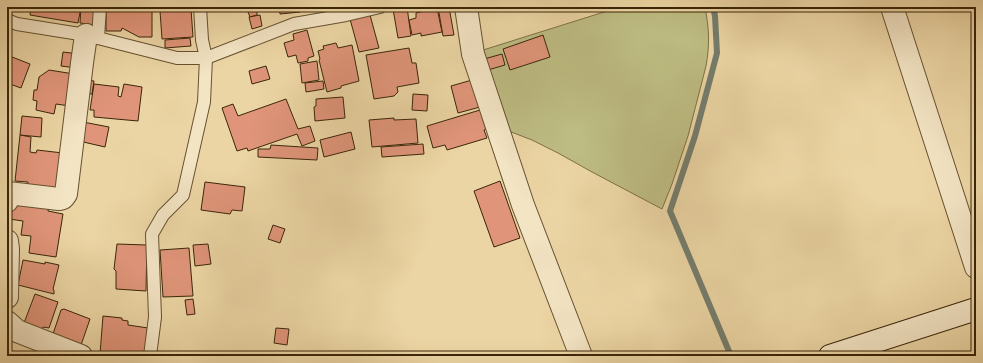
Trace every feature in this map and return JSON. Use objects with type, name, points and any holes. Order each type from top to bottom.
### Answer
[{"type":"street","points":[[466,7],[473,54],[520,197],[581,356]]},
{"type":"street","points":[[892,7],[976,267]]},
{"type":"street","points":[[7,201],[8,193],[59,199],[63,198],[66,194],[82,63],[92,37]]},
{"type":"street","points":[[7,241],[7,297]]},
{"type":"street","points":[[830,356],[976,310]]},
{"type":"street","points":[[7,322],[17,331],[80,356]]},
{"type":"lane","points":[[92,37],[100,7]]},
{"type":"lane","points":[[150,356],[155,317],[152,234],[163,215],[183,195],[204,102],[206,58],[202,40],[200,7]]},
{"type":"lane","points":[[7,20],[17,24],[92,37],[177,58],[206,58],[294,24],[346,15],[380,7]]},
{"type":"shaded area","points":[[620,7],[705,7],[708,36],[706,66],[688,136],[662,209],[558,153],[532,140],[506,130],[480,51]]},
{"type":"building","points":[[11,7],[25,7],[22,12]]},
{"type":"building","points":[[31,7],[81,7],[78,23],[30,15]]},
{"type":"building","points":[[81,7],[95,7],[95,25],[80,23]]},
{"type":"building","points":[[106,7],[152,7],[152,37],[139,37],[122,28],[121,31],[106,31]]},
{"type":"building","points":[[246,7],[263,7],[257,9],[257,15],[250,17]]},
{"type":"building","points":[[279,7],[300,7],[300,12],[280,14]]},
{"type":"building","points":[[407,7],[411,36],[398,38],[393,9]]},
{"type":"building","points":[[438,7],[449,7],[454,35],[443,36]]},
{"type":"building","points":[[437,8],[442,32],[421,36],[421,33],[412,35],[409,20],[416,18],[416,13]]},
{"type":"building","points":[[191,9],[193,37],[162,39],[160,11]]},
{"type":"building","points":[[260,15],[262,26],[252,29],[249,17]]},
{"type":"building","points":[[370,15],[379,48],[359,52],[350,19]]},
{"type":"building","points":[[307,30],[314,56],[308,58],[308,61],[298,63],[296,55],[288,57],[284,43],[294,40],[293,34]]},
{"type":"building","points":[[543,35],[550,57],[510,70],[503,49]]},
{"type":"building","points":[[190,38],[191,46],[165,48],[165,40]]},
{"type":"building","points":[[336,43],[338,48],[352,45],[359,81],[327,92],[318,51],[324,49],[323,46]]},
{"type":"building","points":[[409,48],[412,63],[416,63],[419,83],[397,87],[398,92],[394,96],[374,99],[366,55]]},
{"type":"building","points":[[63,52],[79,54],[77,68],[61,66]]},
{"type":"building","points":[[502,54],[505,65],[488,70],[484,59]]},
{"type":"building","points":[[7,55],[30,64],[21,88],[7,83]]},
{"type":"building","points":[[317,61],[319,80],[302,83],[300,64]]},
{"type":"building","points":[[266,66],[270,79],[252,84],[249,71]]},
{"type":"building","points":[[49,70],[74,74],[70,106],[56,104],[54,114],[36,110],[37,101],[33,100],[34,90],[37,90],[39,77]]},
{"type":"building","points":[[87,80],[94,81],[92,94],[85,94]]},
{"type":"building","points":[[472,80],[480,107],[458,113],[451,86]]},
{"type":"building","points":[[323,81],[324,89],[306,92],[305,83]]},
{"type":"building","points":[[94,84],[119,87],[118,96],[121,97],[124,84],[142,87],[138,121],[94,117],[94,110],[90,110]]},
{"type":"building","points":[[413,94],[428,95],[427,111],[412,110]]},
{"type":"building","points":[[343,97],[345,118],[315,121],[314,107],[316,106],[316,99]]},
{"type":"building","points":[[286,99],[298,129],[310,126],[315,141],[302,146],[297,134],[248,151],[247,148],[237,151],[222,108],[233,104],[238,116]]},
{"type":"building","points":[[480,110],[486,129],[484,130],[487,138],[447,150],[445,145],[433,148],[427,126]]},
{"type":"building","points":[[22,116],[42,118],[41,137],[20,135]]},
{"type":"building","points":[[394,118],[394,120],[416,119],[418,143],[372,147],[369,120]]},
{"type":"building","points":[[83,122],[109,127],[105,147],[79,141]]},
{"type":"building","points":[[351,132],[355,149],[324,157],[320,140]]},
{"type":"building","points":[[20,135],[31,137],[30,152],[36,153],[37,150],[63,153],[59,190],[28,186],[28,182],[15,181]]},
{"type":"building","points":[[423,144],[424,154],[382,157],[381,147]]},
{"type":"building","points":[[271,145],[318,148],[317,160],[258,157],[258,149],[270,149]]},
{"type":"building","points":[[500,181],[520,238],[494,247],[474,191]]},
{"type":"building","points":[[205,182],[245,187],[242,211],[232,210],[230,214],[201,210]]},
{"type":"building","points":[[10,195],[49,203],[48,211],[63,214],[56,257],[29,253],[31,236],[21,235],[23,221],[9,219]]},
{"type":"building","points":[[273,225],[285,229],[280,243],[268,239]]},
{"type":"building","points":[[117,244],[147,245],[146,291],[116,289],[116,271],[114,269]]},
{"type":"building","points":[[208,244],[211,264],[195,266],[193,245]]},
{"type":"building","points":[[189,248],[193,296],[163,297],[160,250]]},
{"type":"building","points":[[23,260],[59,265],[53,289],[54,294],[18,285]]},
{"type":"building","points":[[35,294],[58,302],[49,328],[43,327],[42,330],[24,323]]},
{"type":"building","points":[[193,299],[195,314],[187,315],[185,300]]},
{"type":"building","points":[[64,309],[90,319],[81,345],[53,334],[61,310]]},
{"type":"building","points":[[103,316],[122,318],[122,320],[128,321],[128,325],[148,328],[146,356],[118,356],[100,354]]},
{"type":"building","points":[[276,328],[289,329],[287,345],[274,343]]},
{"type":"waterway","points":[[713,7],[715,16],[717,53],[695,136],[670,211],[731,356]]}]
